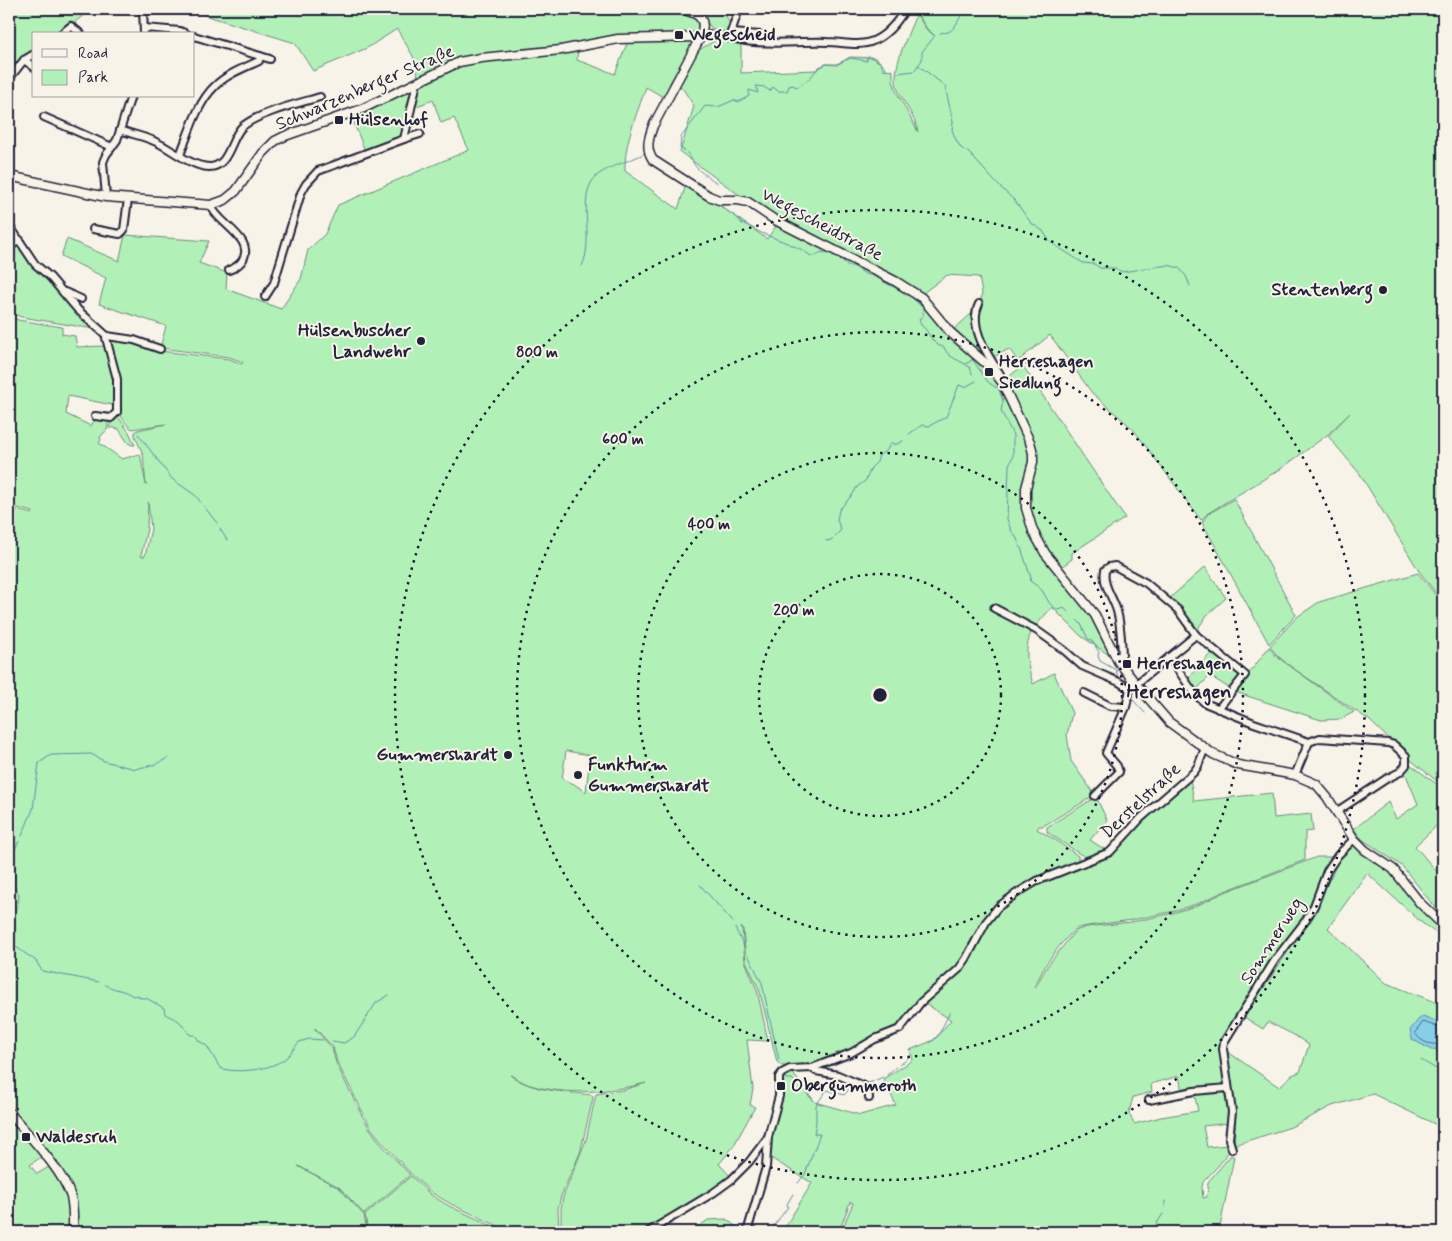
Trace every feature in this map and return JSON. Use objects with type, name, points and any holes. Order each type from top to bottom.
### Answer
[{"type":"main road","points":[[682,9],[692,12],[701,18],[704,28],[701,36]]},
{"type":"main road","name":"Schwarzenberger Straße","points":[[211,206],[225,200],[236,191],[253,165],[275,141],[362,109],[460,62],[561,50],[618,39],[701,36]]},
{"type":"main road","name":"Wegescheidstraße","points":[[701,36],[653,126],[648,148],[653,160],[709,196],[719,200],[748,202],[776,220],[895,281],[922,298],[950,332],[1000,378],[1030,442],[1033,453],[1033,462],[1026,488],[1026,508],[1034,531],[1045,553],[1095,615],[1133,687],[1169,722],[1221,758],[1238,764],[1295,775],[1316,784],[1327,797],[1354,839],[1365,850],[1394,869],[1420,903],[1443,926]]},
{"type":"main road","points":[[9,176],[106,198],[211,206]]},
{"type":"main road","points":[[9,1112],[65,1183],[74,1213],[73,1232]]},
{"type":"street","points":[[143,9],[144,31],[182,32]]},
{"type":"street","points":[[730,36],[740,9]]},
{"type":"street","points":[[701,36],[709,33],[787,44],[818,42],[860,44],[871,42],[886,33],[906,9]]},
{"type":"street","points":[[64,32],[71,26],[78,32]]},
{"type":"street","points":[[730,36],[762,35]]},
{"type":"street","points":[[195,36],[270,59]]},
{"type":"street","points":[[9,79],[24,60],[32,55]]},
{"type":"street","points":[[180,155],[200,108],[214,87],[224,78],[258,60],[260,56]]},
{"type":"street","points":[[24,60],[32,66]]},
{"type":"street","points":[[404,139],[416,87],[415,83]]},
{"type":"street","points":[[120,130],[153,140],[195,163],[208,167],[218,166],[224,160],[237,133],[249,122],[320,97]]},
{"type":"street","points":[[106,198],[103,162],[120,130],[130,98]]},
{"type":"street","points":[[44,117],[112,147]]},
{"type":"street","points":[[265,297],[274,283],[301,193],[311,177],[318,171],[420,134]]},
{"type":"street","points":[[93,230],[120,234],[124,230],[128,199]]},
{"type":"street","points":[[211,206],[217,216],[238,235],[244,246],[244,258],[235,268],[229,270]]},
{"type":"street","points":[[9,225],[35,264],[50,277],[78,310],[107,336],[134,340],[160,349]]},
{"type":"street","points":[[9,243],[12,245],[20,240]]},
{"type":"street","points":[[63,293],[66,292],[81,299]]},
{"type":"street","points":[[979,304],[975,316],[981,343],[1000,374],[1000,378]]},
{"type":"street","points":[[95,416],[111,418],[117,412],[118,385],[107,336]]},
{"type":"street","points":[[1118,660],[1122,654],[1117,610],[1104,575],[1105,570],[1115,566],[1135,575],[1146,583],[1178,610],[1196,635],[1245,675],[1218,709]]},
{"type":"street","points":[[994,608],[1036,630],[1064,650],[1082,666],[1133,687]]},
{"type":"street","points":[[1095,796],[1119,772],[1117,766],[1106,753],[1133,687],[1196,635]]},
{"type":"street","points":[[1169,657],[1194,693],[1204,703],[1218,709],[1309,742],[1320,738],[1388,743],[1394,745],[1406,756],[1406,766],[1400,772],[1336,812]]},
{"type":"street","points":[[1084,693],[1110,706],[1126,707]]},
{"type":"street","points":[[1295,775],[1309,742]]},
{"type":"street","name":"Derstelstraße","points":[[812,1068],[851,1053],[875,1039],[900,1029],[921,1002],[959,969],[986,922],[998,907],[1028,886],[1110,852],[1141,818],[1194,772],[1205,748]]},
{"type":"street","name":"Sommerweg","points":[[1228,1088],[1223,1049],[1228,1034],[1275,960],[1306,920],[1314,906],[1327,871],[1338,855],[1354,839]]},
{"type":"street","points":[[747,1232],[766,1167],[768,1137],[779,1096],[779,1077],[782,1073],[790,1069],[812,1068],[816,1071],[838,1074],[847,1080],[865,1085],[868,1088],[869,1098]]},
{"type":"street","points":[[1149,1100],[1194,1091],[1228,1088],[1232,1112],[1229,1140],[1232,1149]]},
{"type":"street","points":[[648,1232],[732,1180],[768,1137]]},
{"type":"green space","points":[[9,9],[86,9],[85,14],[62,32],[32,32],[32,54],[9,76]]},
{"type":"green space","points":[[185,9],[677,9],[693,15],[701,25],[701,29],[695,34],[618,37],[578,45],[577,60],[615,74],[628,41],[689,39],[692,41],[693,45],[671,81],[665,98],[646,87],[629,139],[625,171],[678,209],[686,185],[709,198],[767,239],[778,223],[896,283],[917,297],[948,334],[961,347],[980,361],[999,380],[1004,389],[1030,448],[1030,466],[1024,488],[1023,507],[1032,533],[1055,570],[1093,615],[1115,659],[1081,636],[1052,607],[1034,628],[1011,615],[995,609],[1033,628],[1028,643],[1027,656],[1033,684],[1054,673],[1072,713],[1067,735],[1071,761],[1095,795],[1043,826],[1039,826],[1037,829],[1078,856],[1078,862],[1017,889],[995,907],[984,922],[965,957],[922,998],[903,1023],[850,1051],[814,1066],[782,1066],[777,1062],[759,989],[746,961],[743,929],[740,927],[742,930],[745,961],[757,990],[768,1041],[747,1040],[753,1089],[750,1105],[755,1107],[733,1147],[719,1164],[732,1178],[713,1192],[645,1232],[561,1232],[561,1209],[563,1197],[586,1140],[596,1094],[623,1090],[646,1083],[618,1089],[588,1092],[559,1091],[592,1095],[593,1098],[580,1153],[561,1196],[558,1209],[559,1232],[511,1232],[432,1193],[411,1174],[371,1128],[337,1062],[333,1047],[315,1028],[332,1048],[336,1063],[370,1129],[410,1175],[364,1214],[339,1187],[298,1166],[339,1188],[364,1215],[366,1226],[364,1232],[9,1232],[9,508],[32,514],[33,512],[9,506],[9,315],[18,320],[62,327],[62,334],[75,336],[77,347],[106,346],[116,383],[117,406],[68,396],[66,414],[91,426],[98,419],[109,419],[107,430],[100,437],[99,443],[122,459],[140,454],[146,485],[143,454],[135,432],[166,424],[132,429],[122,418],[118,407],[119,383],[110,343],[111,337],[134,341],[160,351],[229,359],[242,364],[243,362],[229,357],[160,348],[166,326],[99,304],[106,278],[61,256],[67,239],[119,261],[125,235],[209,241],[199,263],[227,273],[226,289],[281,309],[301,279],[308,250],[325,234],[338,205],[469,150],[454,118],[441,123],[433,100],[414,107],[418,72],[412,54],[397,29],[367,48],[313,71],[295,43]],"holes":[[[148,502],[151,529],[145,556],[141,556],[147,529]],[[566,751],[590,755],[586,792],[562,779]],[[510,1075],[530,1085],[559,1091],[538,1088],[519,1081]],[[41,1157],[49,1167],[37,1174],[30,1165]]]},
{"type":"green space","points":[[689,9],[715,9],[718,15],[724,12],[731,26],[729,32],[725,35],[716,32],[706,21]]},
{"type":"green space","points":[[914,9],[1443,9],[1443,602],[1419,571],[1360,474],[1328,436],[1350,413],[1327,435],[1282,468],[1208,513],[1201,520],[1133,429],[1092,393],[1050,335],[1018,361],[1009,349],[992,358],[992,367],[952,331],[980,306],[982,293],[979,277],[947,275],[919,296],[742,197],[680,152],[694,106],[683,89],[678,85],[696,52],[717,39],[741,42],[741,73],[816,70],[826,64],[837,65],[850,57],[876,58],[888,70],[893,71],[896,91],[918,132],[896,82],[900,54],[917,15],[927,30],[935,36],[927,29]]},
{"type":"green space","points":[[414,87],[402,137],[365,151],[351,116]]},
{"type":"green space","points":[[20,241],[62,294],[94,329],[22,317],[9,313],[9,244]]},
{"type":"green space","points":[[1023,366],[1125,518],[1072,553],[1072,559],[1060,568],[1048,552],[1037,531],[1029,506],[1029,490],[1035,464],[1004,380]]},
{"type":"green space","points":[[117,415],[129,432],[135,445],[128,443],[118,428],[113,427],[110,429],[109,427],[113,419]]},
{"type":"green space","points":[[1234,499],[1296,615],[1269,644],[1202,522],[1208,514]]},
{"type":"green space","points":[[1205,567],[1226,598],[1207,615],[1195,633],[1171,597]]},
{"type":"green space","points":[[1418,573],[1443,604],[1443,786],[1412,761],[1369,720],[1287,664],[1270,646],[1297,617],[1319,602]]},
{"type":"green space","points":[[1269,647],[1276,656],[1354,712],[1341,719],[1321,720],[1235,692]]},
{"type":"green space","points":[[1212,652],[1243,675],[1232,690],[1210,676],[1195,691],[1187,680]]},
{"type":"green space","points":[[1410,764],[1443,789],[1443,820],[1415,846],[1443,879],[1443,915],[1402,866],[1362,839],[1354,829],[1388,802],[1396,819],[1418,804],[1404,770]]},
{"type":"green space","points":[[1190,779],[1194,801],[1272,793],[1274,818],[1311,814],[1313,831],[1305,832],[1305,860],[1225,891],[1199,903],[1174,911],[1075,929],[1046,964],[1034,987],[1048,965],[1075,931],[1087,927],[1132,922],[1173,913],[1198,905],[1225,892],[1317,857],[1336,857],[1309,912],[1220,1046],[1225,1087],[1182,1091],[1179,1076],[1151,1084],[1152,1092],[1133,1097],[1129,1113],[1134,1124],[1198,1111],[1194,1093],[1226,1090],[1230,1113],[1229,1123],[1203,1126],[1207,1147],[1229,1145],[1230,1150],[1203,1182],[1203,1198],[1207,1197],[1208,1182],[1231,1155],[1234,1157],[1219,1232],[841,1232],[853,1203],[850,1202],[839,1232],[782,1232],[812,1183],[769,1157],[771,1133],[781,1078],[785,1073],[791,1071],[815,1102],[860,1115],[896,1105],[883,1079],[913,1060],[910,1050],[934,1040],[951,1020],[923,1002],[960,969],[990,920],[1001,907],[1038,883],[1111,853],[1146,816]]},
{"type":"green space","points":[[1096,797],[1107,820],[1090,840],[1107,851],[1087,857],[1047,832],[1047,827]]},
{"type":"green space","points":[[1353,843],[1393,872],[1443,928],[1443,938],[1422,923],[1367,873],[1328,928],[1386,983],[1443,1005],[1443,1128],[1373,1094],[1332,1106],[1291,1127],[1234,1145],[1236,1110],[1225,1050],[1279,1087],[1292,1075],[1300,1072],[1309,1045],[1268,1022],[1263,1029],[1244,1017],[1311,917],[1340,858]]},
{"type":"green space","points":[[411,1176],[431,1195],[449,1206],[499,1229],[497,1232],[365,1232],[367,1226],[365,1215]]},
{"type":"green space","points":[[726,1219],[743,1232],[691,1232],[708,1220]]},
{"type":"water","points":[[1423,1016],[1443,1024],[1443,1048],[1431,1050],[1412,1039],[1410,1030]]},
{"type":"waterway","points":[[940,33],[951,30],[966,9]]},
{"type":"waterway","points":[[898,73],[914,71],[922,60],[922,52],[934,37]]},
{"type":"waterway","points":[[717,183],[699,170],[688,154],[680,148],[681,137],[705,106],[718,107],[734,100],[738,102],[749,96],[749,90],[758,93],[756,86],[764,87],[770,91],[773,87],[778,91],[787,91],[789,86],[797,87],[810,78],[819,67],[826,64],[836,64],[851,58],[867,61],[869,56],[881,63],[883,69],[892,70]]},
{"type":"waterway","points":[[918,65],[945,86],[953,122],[952,130],[961,148],[969,153],[1015,201],[1031,223],[1043,231],[1050,242],[1083,263],[1094,264],[1100,268],[1115,268],[1122,272],[1168,265],[1179,268],[1186,276],[1190,286]]},
{"type":"waterway","points":[[582,266],[586,255],[587,242],[586,204],[592,182],[599,174],[645,153]]},
{"type":"waterway","points":[[720,204],[742,224],[794,246],[811,256],[821,252],[829,254]]},
{"type":"waterway","points":[[833,257],[842,260],[848,266],[853,266],[865,274],[879,277],[884,282],[908,294],[923,308],[923,316],[919,319],[921,325],[933,341],[944,347],[950,355],[965,364],[972,359],[988,382],[998,387],[1003,401],[1001,411],[1013,435],[1013,456],[1009,465],[1007,519],[1021,548],[1031,578],[1030,581],[1042,590],[1053,607],[1059,610],[1064,608],[1068,612]]},
{"type":"waterway","points":[[966,365],[970,367],[972,374]]},
{"type":"waterway","points":[[909,434],[922,425],[929,426],[946,417],[959,385],[965,387],[976,381]]},
{"type":"waterway","points":[[138,434],[172,479],[195,495],[217,523]]},
{"type":"waterway","points":[[826,541],[831,540],[841,530],[837,520],[839,510],[857,487],[866,480],[879,455],[887,450],[890,444],[897,444],[903,441]]},
{"type":"waterway","points":[[220,529],[227,540]]},
{"type":"waterway","points":[[1077,620],[1088,639],[1092,641],[1099,652],[1100,661],[1116,670],[1118,678]]},
{"type":"waterway","points":[[1121,686],[1126,693]]},
{"type":"waterway","points":[[1131,698],[1145,713]]},
{"type":"waterway","points":[[22,836],[33,809],[39,763],[51,755],[91,754],[104,761],[135,769],[156,764],[168,758]]},
{"type":"waterway","points":[[9,914],[18,907],[19,894],[14,886],[14,852],[19,841]]},
{"type":"waterway","points":[[700,885],[733,922]]},
{"type":"waterway","points":[[735,928],[743,944]]},
{"type":"waterway","points":[[9,942],[36,961],[42,971],[99,982]]},
{"type":"waterway","points":[[748,955],[762,983],[779,1060]]},
{"type":"waterway","points":[[105,985],[127,992],[133,996],[138,995],[140,998],[146,998],[164,1008],[165,1014],[179,1021],[190,1035],[195,1035],[199,1041],[207,1046],[220,1068],[227,1070],[245,1071],[264,1068],[287,1057],[299,1042],[309,1039],[323,1040]]},
{"type":"waterway","points":[[332,1041],[344,1043],[354,1037],[376,1003],[389,995]]},
{"type":"waterway","points":[[930,1043],[938,1036],[950,1012]]},
{"type":"waterway","points":[[899,1064],[909,1057]]},
{"type":"waterway","points":[[1421,1060],[1443,1073]]},
{"type":"waterway","points":[[887,1075],[896,1067]]},
{"type":"waterway","points":[[786,1074],[787,1079],[792,1079],[816,1103]]},
{"type":"waterway","points":[[869,1083],[883,1077]]},
{"type":"waterway","points":[[798,1183],[805,1174],[820,1134],[814,1134],[816,1105],[827,1090],[844,1095],[848,1091],[848,1087],[853,1086]]},
{"type":"waterway","points":[[769,1232],[788,1207],[787,1204],[793,1194]]},
{"type":"waterway","points":[[1165,1201],[1165,1207]]},
{"type":"waterway","points":[[1149,1232],[1163,1214]]},
{"type":"waterway","points":[[1129,1230],[1134,1232]]},
{"type":"place","name":"Wegescheid","points":[[679,35]]},
{"type":"place","name":"Hülsenhof","points":[[339,120]]},
{"type":"place","name":"Stentenberg","points":[[1383,290]]},
{"type":"place","name":"Hülsenbuscher Landwehr","points":[[421,341]]},
{"type":"place","name":"Herreshagen Siedlung","points":[[989,372]]},
{"type":"place","name":"Herreshagen","points":[[1127,664]]},
{"type":"place","name":"Gummershardt","points":[[508,755]]},
{"type":"place","name":"Funkturm Gummershardt","points":[[578,775]]},
{"type":"place","name":"Obergummeroth","points":[[781,1086]]},
{"type":"place","name":"Waldesruh","points":[[26,1137]]},
{"type":"district","name":"Herreshagen","points":[[1179,692]]}]
